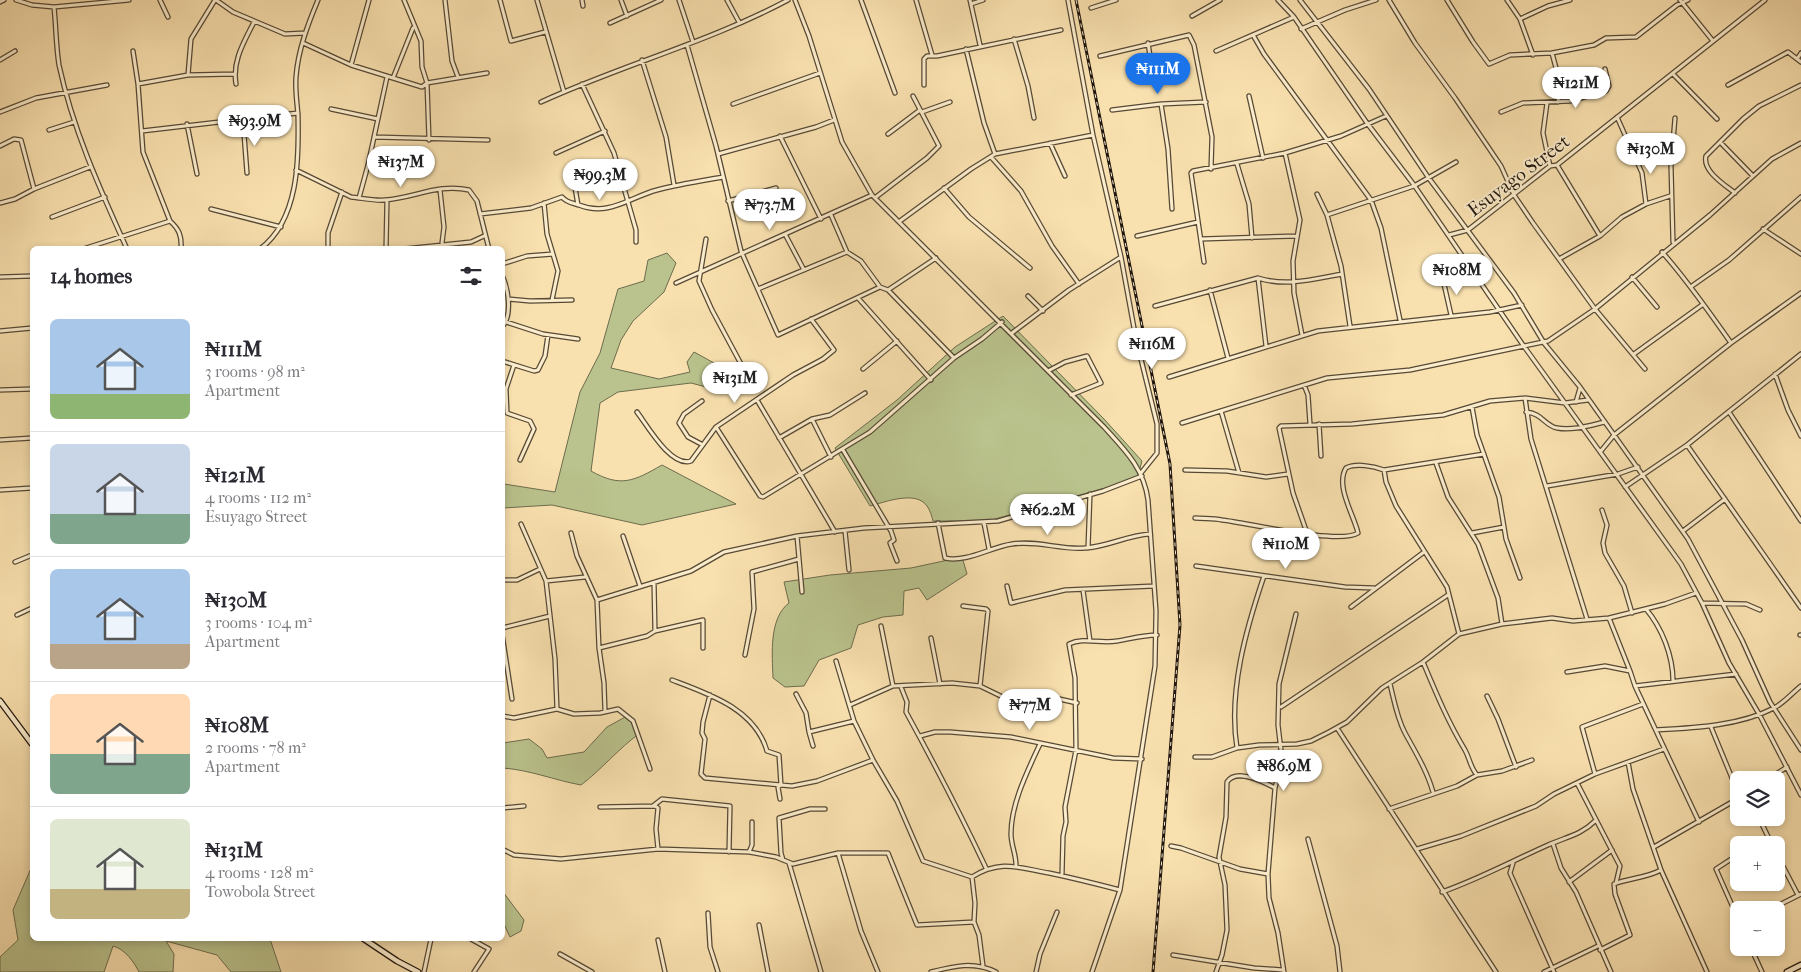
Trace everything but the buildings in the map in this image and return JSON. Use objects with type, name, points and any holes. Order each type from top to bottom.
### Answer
[{"type":"main road","points":[[0,701],[30,741]]},
{"type":"main road","points":[[367,941],[397,961],[418,972]]},
{"type":"main road","points":[[1787,972],[1801,965]]},
{"type":"street","points":[[0,2],[4,0]]},
{"type":"street","points":[[16,0],[32,5],[54,7],[129,0]]},
{"type":"street","points":[[64,0],[64,6]]},
{"type":"street","points":[[160,0],[168,17]]},
{"type":"street","points":[[188,75],[190,39],[215,0],[233,12],[285,34],[305,33]]},
{"type":"street","points":[[264,246],[281,227],[287,214],[298,159],[296,75],[305,33],[318,0]]},
{"type":"street","points":[[351,65],[369,0]]},
{"type":"street","points":[[404,0],[421,41],[422,67],[427,83],[429,140]]},
{"type":"street","points":[[445,0],[452,61],[458,77]]},
{"type":"street","points":[[500,0],[511,41],[545,32]]},
{"type":"street","points":[[537,0],[564,92]]},
{"type":"street","points":[[582,0],[583,6]]},
{"type":"street","points":[[621,0],[627,16]]},
{"type":"street","points":[[610,22],[661,0]]},
{"type":"street","points":[[679,0],[693,42]]},
{"type":"street","points":[[727,0],[739,22]]},
{"type":"street","points":[[541,102],[642,60],[686,45],[788,0]]},
{"type":"street","points":[[795,0],[807,28],[834,120],[849,157],[874,196],[1002,322],[1131,457],[1141,474],[1148,500],[1154,586],[1155,666],[1142,759],[1120,890],[1092,972]]},
{"type":"street","points":[[861,0],[895,93]]},
{"type":"street","points":[[916,0],[932,55]]},
{"type":"street","points":[[980,45],[971,2],[983,0]]},
{"type":"street","points":[[598,600],[691,571],[724,552],[797,536],[938,523],[984,523],[1019,517],[1035,509],[1103,491],[1141,474],[1157,453],[1157,424],[1136,339],[1121,257],[1093,135],[1068,0]]},
{"type":"street","points":[[1091,8],[1116,0]]},
{"type":"street","points":[[1192,16],[1220,0]]},
{"type":"street","points":[[1278,0],[1294,17],[1367,123],[1414,185],[1523,345],[1618,474],[1625,487],[1676,558],[1702,603],[1729,663],[1759,714],[1801,795]]},
{"type":"street","points":[[1300,0],[1369,90],[1428,177],[1522,305],[1544,343],[1580,387],[1683,531],[1724,603],[1774,708],[1801,750]]},
{"type":"street","points":[[1301,29],[1345,10],[1376,0]]},
{"type":"street","points":[[1389,0],[1415,43],[1501,166],[1514,196],[1595,309],[1645,368]]},
{"type":"street","points":[[1447,0],[1473,42],[1484,54],[1487,63],[1510,55],[1552,53],[1594,45],[1606,38],[1639,36],[1677,5],[1683,4],[1688,0]]},
{"type":"street","points":[[1507,0],[1520,19],[1533,55]]},
{"type":"street","points":[[1520,19],[1548,6],[1570,0]]},
{"type":"street","points":[[1680,0],[1713,41]]},
{"type":"street","name":"Esuyago Street","points":[[1449,235],[1468,230],[1514,196],[1550,166],[1557,164],[1673,74],[1765,0]]},
{"type":"street","points":[[54,7],[59,64],[74,122],[90,167],[126,246]]},
{"type":"street","points":[[1216,51],[1294,17]]},
{"type":"street","points":[[236,84],[234,74],[236,58],[254,22]]},
{"type":"street","points":[[393,78],[414,28]]},
{"type":"street","points":[[924,85],[924,59],[932,55],[1061,30]]},
{"type":"street","points":[[1100,56],[1148,43],[1189,35],[1194,45],[1212,137],[1211,169]]},
{"type":"street","points":[[1253,35],[1264,54],[1372,200],[1381,228],[1400,320]]},
{"type":"street","points":[[1014,39],[1028,86],[1034,118]]},
{"type":"street","points":[[303,43],[351,65],[422,87],[427,83],[487,73]]},
{"type":"street","points":[[1148,43],[1153,75]]},
{"type":"street","points":[[686,45],[718,154],[722,177],[742,253],[778,336],[880,287]]},
{"type":"street","points":[[966,48],[984,123],[995,154]]},
{"type":"street","points":[[0,60],[15,51]]},
{"type":"street","points":[[133,51],[138,84],[143,152],[170,221],[178,228],[181,246]]},
{"type":"street","points":[[1728,85],[1788,52],[1801,62]]},
{"type":"street","points":[[1552,53],[1560,83],[1558,102]]},
{"type":"street","points":[[1797,59],[1801,53]]},
{"type":"street","points":[[642,60],[666,137],[674,185]]},
{"type":"street","points":[[1501,112],[1523,103],[1570,101],[1606,91],[1609,86],[1604,69]]},
{"type":"street","points":[[733,104],[820,73]]},
{"type":"street","points":[[138,84],[188,75],[234,74]]},
{"type":"street","points":[[1673,74],[1717,119]]},
{"type":"street","points":[[359,198],[387,77]]},
{"type":"street","points":[[582,84],[614,153],[636,230],[636,242]]},
{"type":"street","points":[[0,112],[36,98],[107,85]]},
{"type":"street","points":[[1735,193],[1715,176],[1705,160],[1711,149],[1759,106],[1801,85]]},
{"type":"street","points":[[676,284],[701,271],[874,196],[937,149],[939,142],[912,96]]},
{"type":"street","points":[[1249,96],[1263,158]]},
{"type":"street","points":[[888,134],[921,111],[950,102]]},
{"type":"street","points":[[1112,110],[1161,104],[1206,102]]},
{"type":"street","points":[[1546,103],[1543,133],[1550,166]]},
{"type":"street","points":[[1161,104],[1168,149],[1172,209]]},
{"type":"street","points":[[331,109],[378,119]]},
{"type":"street","points":[[142,131],[187,124],[243,121],[298,113]]},
{"type":"street","points":[[1204,262],[1191,173],[1196,170],[1211,169],[1286,153],[1329,140],[1386,116]]},
{"type":"street","points":[[1617,117],[1642,173],[1646,204]]},
{"type":"street","points":[[1674,243],[1670,196],[1672,137],[1675,118]]},
{"type":"street","points":[[718,154],[816,127],[834,120]]},
{"type":"street","points":[[243,121],[247,173]]},
{"type":"street","points":[[49,130],[74,122]]},
{"type":"street","points":[[187,124],[197,174]]},
{"type":"street","points":[[556,153],[605,131]]},
{"type":"street","points":[[900,221],[944,188],[995,154],[1093,135]]},
{"type":"street","points":[[780,136],[821,219]]},
{"type":"street","points":[[374,137],[429,140],[488,140]]},
{"type":"street","points":[[1633,152],[1672,137]]},
{"type":"street","points":[[0,146],[14,139],[21,140],[34,189]]},
{"type":"street","points":[[1720,142],[1753,176]]},
{"type":"street","points":[[1182,423],[1326,378],[1410,370],[1523,345],[1544,343],[1595,309],[1779,154],[1801,142]]},
{"type":"street","points":[[1050,144],[1065,176]]},
{"type":"street","points":[[1286,153],[1299,214],[1293,261],[1294,294],[1302,335]]},
{"type":"street","points":[[1281,154],[1287,158]]},
{"type":"street","points":[[991,157],[1021,191],[1052,246],[1079,284]]},
{"type":"street","points":[[1327,215],[1414,185],[1456,162]]},
{"type":"street","points":[[1237,164],[1249,204],[1252,238]]},
{"type":"street","points":[[1557,164],[1600,236]]},
{"type":"street","points":[[0,203],[15,199],[34,189],[90,167]]},
{"type":"street","points":[[296,170],[359,198],[387,200],[440,190],[469,190],[477,201],[488,246]]},
{"type":"street","points":[[480,214],[530,208],[562,198],[566,202],[596,210],[618,207],[648,192],[674,185],[722,177]]},
{"type":"street","points":[[574,182],[578,205]]},
{"type":"street","points":[[728,201],[776,188]]},
{"type":"street","points":[[944,188],[969,217],[1030,268]]},
{"type":"street","points":[[440,190],[444,227],[442,243]]},
{"type":"street","points":[[328,246],[328,232],[342,192]]},
{"type":"street","points":[[1317,194],[1327,215],[1342,274],[1350,326]]},
{"type":"street","points":[[1559,259],[1600,236],[1622,217],[1646,204],[1670,196]]},
{"type":"street","points":[[52,217],[105,197]]},
{"type":"street","points":[[1692,286],[1730,260],[1801,197]]},
{"type":"street","points":[[386,246],[387,200]]},
{"type":"street","points":[[544,203],[547,234],[558,275],[552,300]]},
{"type":"street","points":[[211,208],[281,227]]},
{"type":"street","points":[[831,215],[847,252],[861,261],[880,287],[888,290],[954,358]]},
{"type":"street","points":[[92,246],[170,221]]},
{"type":"street","points":[[1137,236],[1198,222]]},
{"type":"street","points":[[1763,229],[1801,254]]},
{"type":"street","points":[[786,234],[804,270]]},
{"type":"street","points":[[423,246],[471,242],[484,236]]},
{"type":"street","points":[[1201,239],[1297,236]]},
{"type":"street","points":[[706,239],[701,271],[698,276],[699,281],[741,364]]},
{"type":"street","points":[[758,289],[847,252]]},
{"type":"street","points":[[1662,252],[1692,286],[1702,305],[1731,343]]},
{"type":"street","points":[[505,263],[527,256],[553,254]]},
{"type":"street","points":[[1012,333],[1079,284],[1121,257]]},
{"type":"street","points":[[888,290],[936,258]]},
{"type":"street","points":[[1155,306],[1258,278],[1274,283],[1294,282],[1342,274]]},
{"type":"street","points":[[0,277],[30,276]]},
{"type":"street","points":[[1258,278],[1266,346]]},
{"type":"street","points":[[1632,278],[1657,308]]},
{"type":"street","points":[[1444,284],[1448,292],[1451,315]]},
{"type":"street","points":[[505,287],[508,299],[506,322],[548,335],[578,339]]},
{"type":"street","points":[[1210,290],[1228,358]]},
{"type":"street","points":[[1601,451],[1614,435],[1731,343],[1801,293]]},
{"type":"street","points":[[1028,296],[1043,311]]},
{"type":"street","points":[[858,298],[931,380]]},
{"type":"street","points":[[508,299],[530,301],[572,300]]},
{"type":"street","points":[[1169,377],[1302,335],[1350,326],[1499,310],[1522,305]]},
{"type":"street","points":[[1634,354],[1702,305]]},
{"type":"street","points":[[637,412],[655,440],[682,461],[691,461],[716,427],[793,376],[823,359],[834,350],[811,319]]},
{"type":"street","points":[[716,427],[761,497],[843,450],[870,432],[954,358],[982,339],[1002,322]]},
{"type":"street","points":[[0,331],[30,328]]},
{"type":"street","points":[[505,362],[534,371],[538,370],[545,356],[548,335]]},
{"type":"street","points":[[864,369],[897,341]]},
{"type":"street","points":[[1625,487],[1687,445],[1801,354]]},
{"type":"street","points":[[1048,371],[1065,362],[1086,356],[1101,383],[1071,395]]},
{"type":"street","points":[[514,365],[506,389],[507,413],[530,421],[534,429],[520,460]]},
{"type":"street","points":[[1775,374],[1788,410],[1801,436]]},
{"type":"street","points":[[1304,385],[1308,395],[1310,424]]},
{"type":"street","points":[[1576,402],[1580,387]]},
{"type":"street","points":[[0,390],[30,389]]},
{"type":"street","points":[[779,438],[812,419],[830,415],[865,393]]},
{"type":"street","points":[[1307,533],[1288,474],[1279,428],[1281,426],[1352,424],[1443,415],[1490,401],[1525,398],[1565,403],[1588,400]]},
{"type":"street","points":[[1525,398],[1531,439],[1588,619]]},
{"type":"street","points":[[757,400],[835,532]]},
{"type":"street","points":[[702,401],[684,414],[679,423],[688,436],[703,445]]},
{"type":"street","points":[[1472,407],[1484,454],[1499,497],[1504,527],[1520,578]]},
{"type":"street","points":[[1221,411],[1240,473]]},
{"type":"street","points":[[1526,412],[1539,415],[1557,428],[1582,427],[1605,422]]},
{"type":"street","points":[[1729,412],[1765,470],[1801,521]]},
{"type":"street","points":[[812,419],[831,457]]},
{"type":"street","points":[[1319,424],[1321,456]]},
{"type":"street","points":[[0,440],[30,438]]},
{"type":"street","points":[[1687,445],[1801,608]]},
{"type":"street","points":[[843,450],[889,528],[894,540],[890,543],[897,561]]},
{"type":"street","points":[[1195,518],[1219,519],[1341,537],[1358,533],[1346,498],[1344,472],[1352,466],[1370,466],[1384,470],[1484,454]]},
{"type":"street","points":[[1436,463],[1448,498],[1472,533],[1498,598],[1502,624]]},
{"type":"street","points":[[1547,486],[1618,474],[1638,467]]},
{"type":"street","points":[[1185,470],[1240,473],[1266,477],[1288,474]]},
{"type":"street","points":[[1384,470],[1386,482],[1396,506],[1447,587],[1459,634]]},
{"type":"street","points":[[0,490],[30,488]]},
{"type":"street","points":[[1088,548],[1090,494]]},
{"type":"street","points":[[1683,531],[1725,499]]},
{"type":"street","points":[[1602,510],[1607,525],[1603,543],[1606,553],[1624,586],[1632,613]]},
{"type":"street","points":[[938,523],[946,558],[952,559],[979,555],[989,549],[1029,543],[1067,549],[1088,548],[1150,534]]},
{"type":"street","points":[[984,523],[989,549]]},
{"type":"street","points":[[521,524],[546,581],[555,659],[557,710]]},
{"type":"street","points":[[1472,533],[1504,527]]},
{"type":"street","points":[[845,531],[848,570]]},
{"type":"street","points":[[571,533],[585,577],[598,600],[599,648],[604,683],[605,712]]},
{"type":"street","points":[[623,536],[640,586]]},
{"type":"street","points":[[797,536],[802,592]]},
{"type":"street","points":[[1351,606],[1424,552]]},
{"type":"street","points":[[14,562],[30,556]]},
{"type":"street","points":[[745,656],[754,609],[752,572],[799,559]]},
{"type":"street","points":[[1196,566],[1345,587],[1374,588]]},
{"type":"street","points":[[505,580],[517,580],[540,569]]},
{"type":"street","points":[[1237,748],[1234,726],[1238,691],[1236,677],[1264,576]]},
{"type":"street","points":[[546,581],[585,577]]},
{"type":"street","points":[[654,583],[655,631]]},
{"type":"street","points":[[1007,586],[1011,603],[1065,590],[1154,586]]},
{"type":"street","points":[[1083,590],[1090,641]]},
{"type":"street","points":[[1195,757],[1212,757],[1237,748],[1311,741],[1347,722],[1382,688],[1424,662],[1459,634],[1502,624],[1552,618],[1573,621],[1609,618],[1646,609],[1696,593]]},
{"type":"street","points":[[1280,707],[1448,595]]},
{"type":"street","points":[[1702,603],[1746,604],[1760,610]]},
{"type":"street","points":[[964,606],[986,609],[988,611],[980,686]]},
{"type":"street","points":[[17,615],[30,609]]},
{"type":"street","points":[[1646,609],[1654,620],[1671,660],[1673,680]]},
{"type":"street","points":[[1173,955],[1284,971],[1278,933],[1269,898],[1268,874],[1275,788],[1282,759],[1278,725],[1280,684],[1296,614]]},
{"type":"street","points":[[505,627],[550,616]]},
{"type":"street","points":[[1609,618],[1635,686],[1699,822]]},
{"type":"street","points":[[599,648],[647,636],[655,631],[703,620],[703,648]]},
{"type":"street","points":[[881,626],[893,686]]},
{"type":"street","points":[[1062,874],[1062,836],[1066,822],[1065,807],[1076,750],[1077,703],[1069,644],[1076,641],[1115,642],[1156,635]]},
{"type":"street","points":[[931,638],[940,684]]},
{"type":"street","points":[[505,654],[512,700]]},
{"type":"street","points":[[836,661],[854,721],[873,760],[898,801],[923,861],[972,877]]},
{"type":"street","points":[[1424,662],[1443,711],[1467,754],[1472,770],[1471,779]]},
{"type":"street","points":[[1567,672],[1605,666],[1630,671]]},
{"type":"street","points":[[1635,686],[1673,680],[1737,674]]},
{"type":"street","points":[[672,680],[710,695],[736,710],[754,725],[763,738],[767,751],[779,755],[781,785],[778,787],[780,799]]},
{"type":"street","points":[[850,705],[893,686],[940,684],[980,686],[1015,703],[1055,698],[1077,703]]},
{"type":"street","points":[[1390,684],[1405,732],[1412,742],[1420,762],[1427,770],[1434,792]]},
{"type":"street","points":[[1656,730],[1711,727],[1759,714],[1774,708],[1801,686]]},
{"type":"street","points":[[901,687],[907,702],[906,712],[920,736],[934,768],[946,786],[986,868]]},
{"type":"street","points":[[796,694],[806,712],[813,746]]},
{"type":"street","points":[[710,695],[702,733],[705,739],[701,774],[705,778],[792,786],[817,781],[873,760]]},
{"type":"street","points":[[1486,696],[1498,719],[1516,767]]},
{"type":"street","points":[[1595,774],[1582,726],[1643,704]]},
{"type":"street","points":[[505,716],[514,718],[557,710],[574,714],[605,712],[618,709],[633,721],[650,769]]},
{"type":"street","points":[[809,732],[854,721]]},
{"type":"street","points":[[1711,727],[1730,774]]},
{"type":"street","points":[[1337,728],[1417,849],[1442,892],[1496,972]]},
{"type":"street","points":[[920,736],[935,732],[950,732],[1012,737],[1113,758],[1142,759]]},
{"type":"street","points":[[1016,865],[1011,831],[1014,812],[1023,781],[1040,744]]},
{"type":"street","points":[[1417,849],[1457,838],[1536,806],[1595,774],[1664,749]]},
{"type":"street","points":[[1389,809],[1434,792],[1457,786],[1477,774],[1502,771],[1532,760]]},
{"type":"street","points":[[1628,762],[1633,789],[1662,870],[1707,972]]},
{"type":"street","points":[[1781,771],[1787,767]]},
{"type":"street","points":[[1472,770],[1477,774]]},
{"type":"street","points":[[1216,972],[1227,930],[1225,885],[1219,861],[1226,817],[1228,780],[1242,776],[1275,788]]},
{"type":"street","points":[[1578,783],[1595,821],[1620,866],[1618,882],[1614,884]]},
{"type":"street","points":[[653,806],[662,799],[730,806],[729,852]]},
{"type":"street","points":[[1654,847],[1730,802]]},
{"type":"street","points":[[505,808],[524,806]]},
{"type":"street","points":[[600,807],[653,806],[658,808],[656,829],[658,849]]},
{"type":"street","points":[[783,860],[779,818],[810,809],[825,810]]},
{"type":"street","points":[[1442,892],[1478,879],[1553,844],[1583,833],[1595,821]]},
{"type":"street","points":[[749,852],[752,845],[752,822]]},
{"type":"street","points":[[1308,839],[1337,946],[1340,972]]},
{"type":"street","points":[[1553,844],[1561,868],[1570,882],[1599,948],[1612,972]]},
{"type":"street","points":[[1171,846],[1249,872],[1268,874]]},
{"type":"street","points":[[505,850],[514,854],[561,859],[658,849],[749,852],[783,860],[790,864],[838,853],[888,853],[917,925],[974,922]]},
{"type":"street","points":[[1570,882],[1612,850]]},
{"type":"street","points":[[838,853],[861,931],[878,972]]},
{"type":"street","points":[[1730,860],[1716,870],[1730,901]]},
{"type":"street","points":[[1513,863],[1510,873],[1553,970]]},
{"type":"street","points":[[790,864],[821,972]]},
{"type":"street","points":[[972,877],[986,868],[1016,865],[1051,874],[1062,874],[1120,890]]},
{"type":"street","points":[[1785,869],[1799,894],[1785,901]]},
{"type":"street","points":[[1614,884],[1630,879],[1644,878],[1662,870]]},
{"type":"street","points":[[972,877],[975,903],[974,922],[979,935],[983,966]]},
{"type":"street","points":[[1544,972],[1553,970],[1630,935],[1615,894],[1614,884]]},
{"type":"street","points":[[1036,972],[1040,954],[1057,912]]},
{"type":"street","points":[[708,913],[710,947],[718,972]]},
{"type":"street","points":[[759,925],[768,972]]},
{"type":"street","points":[[658,940],[665,972]]},
{"type":"street","points":[[424,972],[431,941]]},
{"type":"street","points":[[474,972],[489,949],[475,941]]},
{"type":"street","points":[[560,954],[592,972]]},
{"type":"street","points":[[1755,956],[1762,972]]},
{"type":"street","points":[[931,972],[983,966],[996,972]]},
{"type":"green space","points":[[667,253],[676,263],[664,292],[633,321],[621,340],[611,368],[659,379],[690,372],[687,362],[694,352],[725,369],[706,387],[691,383],[618,392],[600,403],[591,471],[619,481],[635,478],[662,465],[736,504],[642,525],[552,505],[505,508],[505,484],[555,492],[580,392],[600,353],[618,289],[644,281],[648,260]]},
{"type":"green space","points":[[1003,316],[1104,419],[1142,461],[1137,479],[988,521],[933,521],[927,506],[922,501],[916,499],[892,500],[870,506],[835,448],[897,400],[955,347]]},
{"type":"green space","points":[[962,557],[967,574],[927,600],[919,588],[904,591],[903,615],[883,617],[858,625],[851,648],[819,660],[804,686],[785,687],[773,678],[772,648],[775,627],[778,618],[789,603],[784,582],[830,575],[911,568]]},
{"type":"green space","points":[[627,716],[640,733],[581,785],[505,768],[505,743],[529,739],[542,749],[547,758],[584,752],[607,727]]},
{"type":"green space","points":[[30,871],[30,941],[166,941],[174,954],[173,972],[139,972],[125,953],[113,946],[104,972],[0,972],[0,957],[18,940],[13,910]]},
{"type":"green space","points":[[505,895],[524,920],[521,931],[510,937],[505,926]]},
{"type":"green space","points":[[166,941],[271,941],[281,972],[231,972],[217,955]]},
{"type":"railway","points":[[1076,0],[1170,464],[1180,625],[1153,972]]}]
